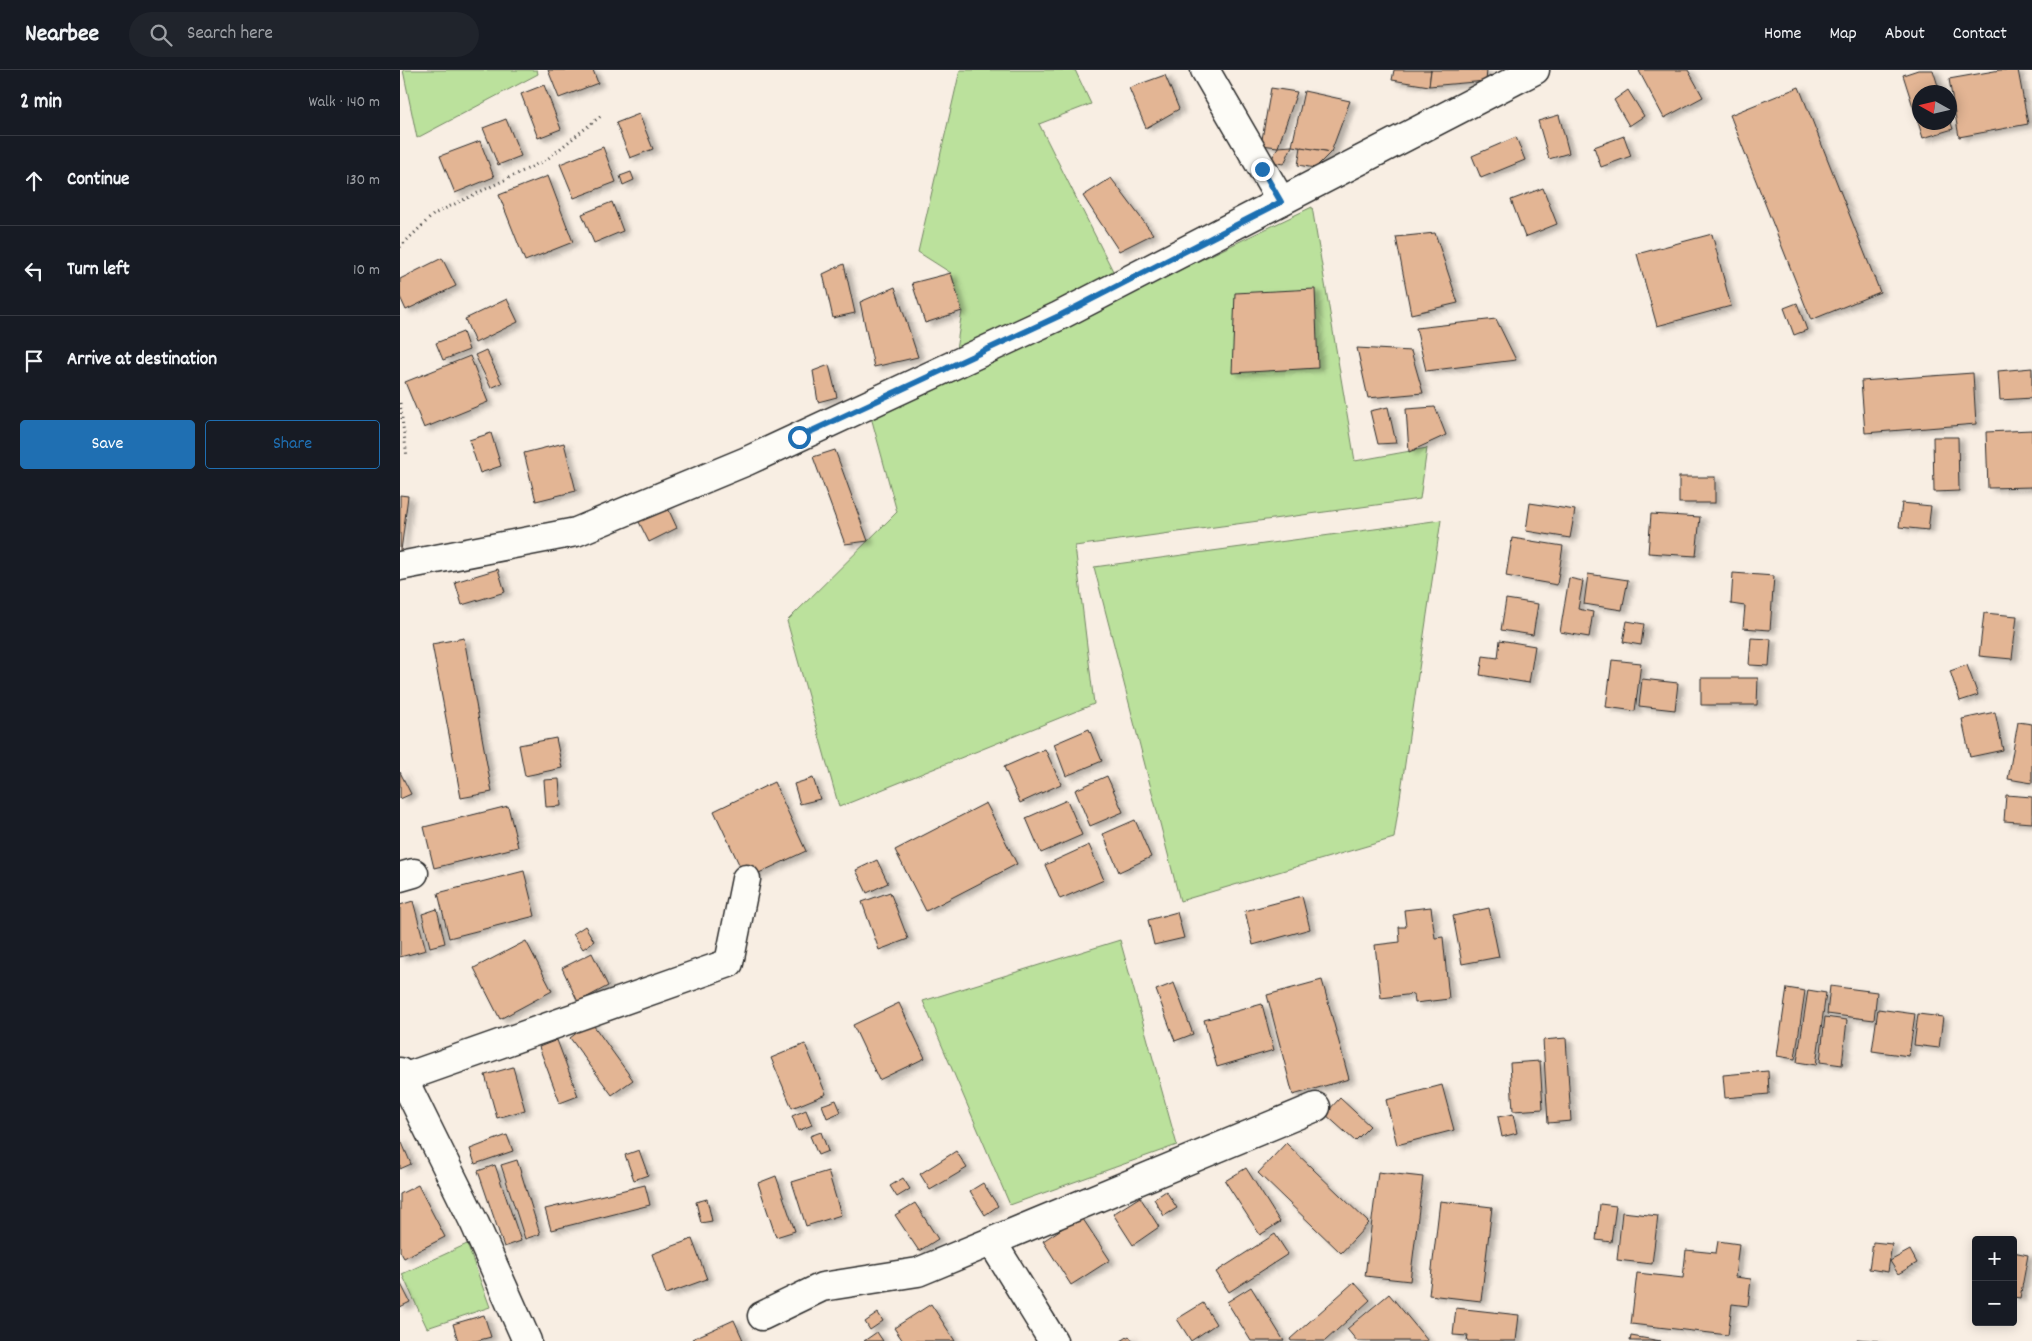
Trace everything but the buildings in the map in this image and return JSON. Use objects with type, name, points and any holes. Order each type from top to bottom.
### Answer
[{"type":"street","points":[[1205,70],[1281,202]]},
{"type":"street","points":[[400,566],[576,532],[747,461],[1059,316],[1535,70]]},
{"type":"street","points":[[527,1341],[475,1224],[401,1077],[730,963],[746,879]]},
{"type":"street","points":[[762,1316],[822,1287],[918,1272],[1316,1107]]},
{"type":"street","points":[[992,1242],[1053,1341]]},
{"type":"path","points":[[400,247],[434,214],[546,160],[602,115]]},
{"type":"path","points":[[400,403],[407,457]]},
{"type":"green space","points":[[403,70],[537,70],[538,74],[417,138]]},
{"type":"green space","points":[[960,70],[1075,70],[1091,104],[1039,124],[1116,277],[956,350],[962,311],[951,273],[918,252]]},
{"type":"green space","points":[[1312,207],[1355,461],[1427,448],[1420,499],[1075,546],[1094,704],[839,807],[787,621],[897,512],[871,417]]},
{"type":"green space","points":[[1441,520],[1394,838],[1180,901],[1094,567]]},
{"type":"green space","points":[[1120,940],[1177,1145],[1010,1205],[923,1001]]},
{"type":"green space","points":[[467,1244],[490,1307],[427,1328],[402,1274]]},
{"type":"route","points":[[799,437],[1059,316],[1281,202],[1262,169]]}]
